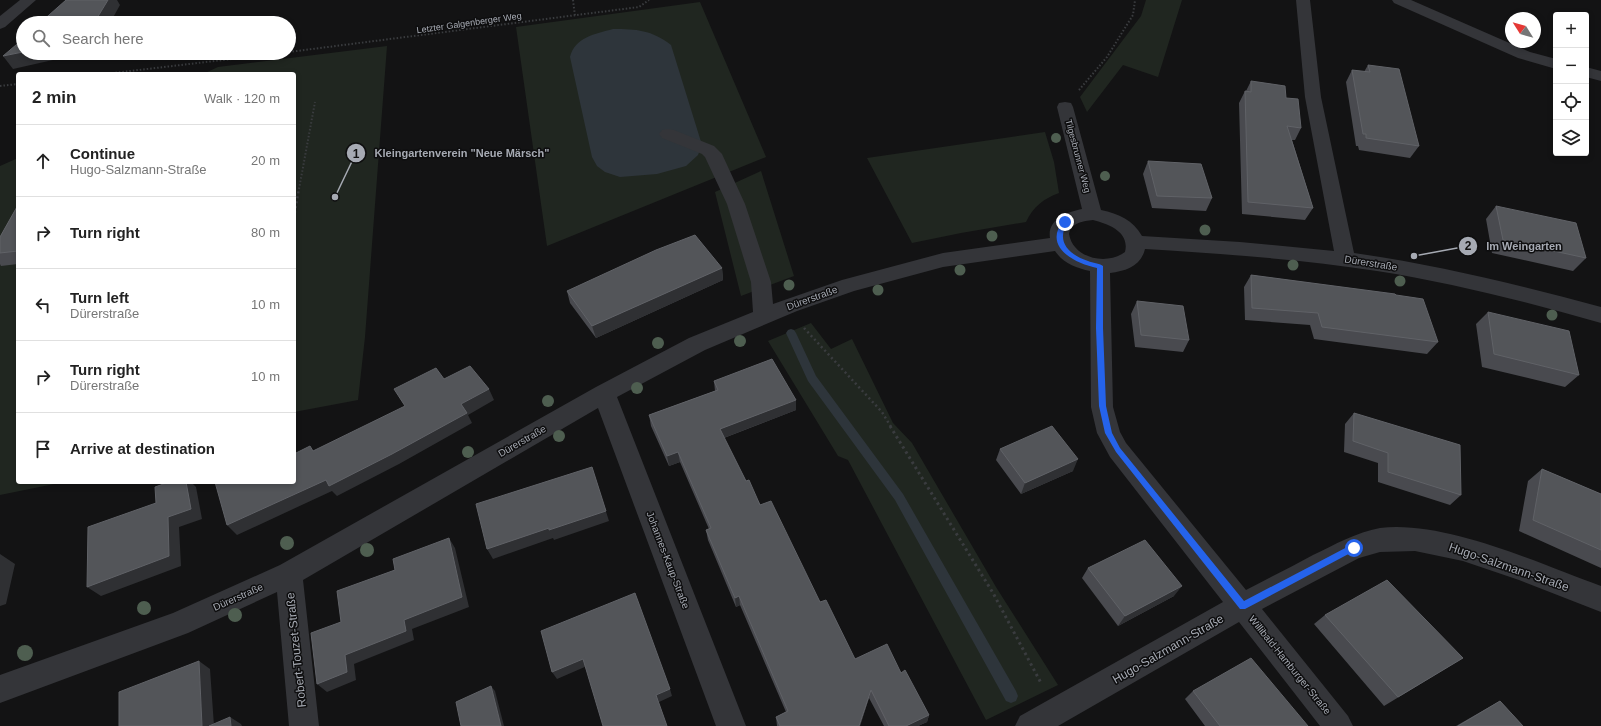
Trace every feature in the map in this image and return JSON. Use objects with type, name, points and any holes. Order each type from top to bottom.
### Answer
[{"type":"street","points":[[0,24],[29,0]]},
{"type":"street","points":[[1303,0],[1313,97],[1345,259]]},
{"type":"street","points":[[1399,0],[1524,55],[1553,63]]},
{"type":"street","points":[[1589,73],[1601,76]]},
{"type":"street","name":"Tilgesbrunner Weg","points":[[1065,107],[1093,214]]},
{"type":"street","points":[[668,134],[708,150],[713,154],[738,211],[761,282],[764,316]]},
{"type":"street","points":[[1093,214],[1105,216],[1121,223],[1132,234],[1136,242],[1136,250],[1131,257],[1123,263],[1112,266],[1100,266],[1088,264],[1066,252],[1059,235],[1060,228],[1072,217],[1093,214]]},
{"type":"street","name":"Dürerstraße","points":[[1136,242],[1211,246],[1345,259],[1421,271],[1556,302],[1601,315]]},
{"type":"street","name":"Dürerstraße","points":[[0,689],[178,624],[289,574],[604,393],[696,344],[764,316],[849,285],[943,260],[1061,243]]},
{"type":"street","name":"Willibald-Hamburger-Straße","points":[[1100,266],[1102,406],[1109,433],[1118,450],[1338,726]]},
{"type":"street","name":"Johannes-Kaup-Straße","points":[[604,393],[731,726]]},
{"type":"street","name":"Hugo-Salzmann-Straße","points":[[1030,726],[1242,606],[1354,548],[1380,540],[1415,539],[1463,549],[1520,568],[1601,599]]},
{"type":"street","name":"Robert-Touzet-Straße","points":[[289,574],[304,726]]},
{"type":"path","points":[[573,0],[575,16]]},
{"type":"path","name":"Letzter Galgenberger Weg","points":[[296,51],[639,7],[648,0]]},
{"type":"path","name":"Tilgesbrunner Weg","points":[[1065,107],[1107,57],[1133,15],[1135,0]]},
{"type":"path","points":[[122,72],[223,60]]},
{"type":"path","points":[[0,86],[16,84]]},
{"type":"path","points":[[296,207],[315,102]]},
{"type":"path","points":[[790,306],[801,325],[882,412],[993,593],[1057,711]]},
{"type":"shaded area","points":[[1146,0],[1182,0],[1158,77],[1123,65],[1087,112],[1080,97],[1141,16]]},
{"type":"shaded area","points":[[700,2],[766,157],[547,246],[516,27]]},
{"type":"shaded area","points":[[613,29],[644,31],[657,36],[671,45],[702,145],[698,155],[686,166],[657,174],[620,177],[605,172],[597,166],[592,157],[570,57],[576,45],[587,37]]},
{"type":"shaded area","points":[[387,46],[365,337],[358,400],[296,412],[296,72],[207,72],[218,67],[274,60],[296,60],[296,57]]},
{"type":"shaded area","points":[[1045,132],[1054,162],[1059,193],[1039,204],[1026,222],[912,243],[867,158]]},
{"type":"shaded area","points":[[16,159],[16,484],[54,484],[0,495],[0,166]]},
{"type":"shaded area","points":[[761,171],[794,276],[741,296],[715,192]]},
{"type":"shaded area","points":[[811,323],[831,349],[852,339],[893,423],[912,443],[996,587],[1058,685],[986,720],[848,460],[838,456],[768,341]]},
{"type":"building","points":[[66,0],[108,0],[98,16],[48,16]]},
{"type":"building","points":[[16,45],[16,53],[3,56]]},
{"type":"building","points":[[1368,65],[1399,69],[1419,146],[1366,138],[1366,134],[1363,134],[1352,70],[1370,72]]},
{"type":"building","points":[[1251,81],[1285,86],[1286,98],[1298,99],[1301,128],[1287,126],[1313,208],[1248,202],[1245,91],[1251,92]]},
{"type":"building","points":[[1148,161],[1201,164],[1212,198],[1157,196]]},
{"type":"building","points":[[1496,206],[1576,223],[1586,258],[1503,240]]},
{"type":"building","points":[[16,209],[16,251],[0,253],[0,237]]},
{"type":"building","points":[[695,235],[722,268],[592,326],[567,291],[656,250]]},
{"type":"building","points":[[1251,275],[1423,299],[1438,342],[1322,327],[1318,313],[1252,308]]},
{"type":"building","points":[[1137,301],[1183,306],[1189,340],[1141,335]]},
{"type":"building","points":[[1488,312],[1569,331],[1579,375],[1494,354]]},
{"type":"building","points":[[772,359],[796,400],[720,429],[746,481],[749,480],[760,505],[771,501],[820,602],[826,600],[855,659],[887,644],[901,673],[905,670],[929,715],[906,726],[889,726],[871,690],[859,726],[780,726],[776,717],[788,711],[739,596],[735,598],[706,530],[711,528],[678,452],[667,456],[649,415],[718,390],[714,381]]},
{"type":"building","points":[[470,366],[489,389],[461,404],[467,413],[392,454],[329,486],[326,480],[227,525],[216,484],[296,484],[296,453],[310,446],[313,451],[405,406],[394,389],[436,368],[444,379]]},
{"type":"building","points":[[1354,413],[1460,445],[1461,495],[1388,472],[1388,453],[1353,441]]},
{"type":"building","points":[[1052,426],[1078,459],[1025,483],[1000,449]]},
{"type":"building","points":[[592,467],[606,511],[487,549],[476,504]]},
{"type":"building","points":[[1542,469],[1601,494],[1601,550],[1533,520]]},
{"type":"building","points":[[163,484],[186,484],[191,509],[168,517],[169,556],[87,587],[88,527],[156,503],[155,487]]},
{"type":"building","points":[[449,538],[462,597],[404,620],[406,631],[345,655],[347,672],[317,684],[311,633],[341,622],[337,591],[395,570],[393,559]]},
{"type":"building","points":[[1145,540],[1182,586],[1125,616],[1088,568]]},
{"type":"building","points":[[1387,580],[1463,658],[1398,697],[1325,615]]},
{"type":"building","points":[[635,593],[670,689],[656,695],[667,726],[603,726],[583,659],[552,672],[541,631]]},
{"type":"building","points":[[1251,658],[1308,726],[1220,726],[1193,691]]},
{"type":"building","points":[[199,661],[202,726],[119,726],[119,692]]},
{"type":"building","points":[[491,686],[501,726],[461,726],[456,702]]},
{"type":"building","points":[[1500,701],[1523,726],[1458,726]]},
{"type":"building","points":[[230,717],[231,726],[209,726]]},
{"type":"waterway","points":[[791,333],[812,378],[899,497],[1011,696]]},
{"type":"place","name":"Kleingartenverein \"Neue Märsch\"","points":[[335,197]]},
{"type":"place","name":"Im Weingarten","points":[[1414,256]]},
{"type":"route","points":[[1065,222],[1060,228],[1059,235],[1066,252],[1088,264],[1100,266],[1102,406],[1109,433],[1118,450],[1242,606],[1354,548]]}]
